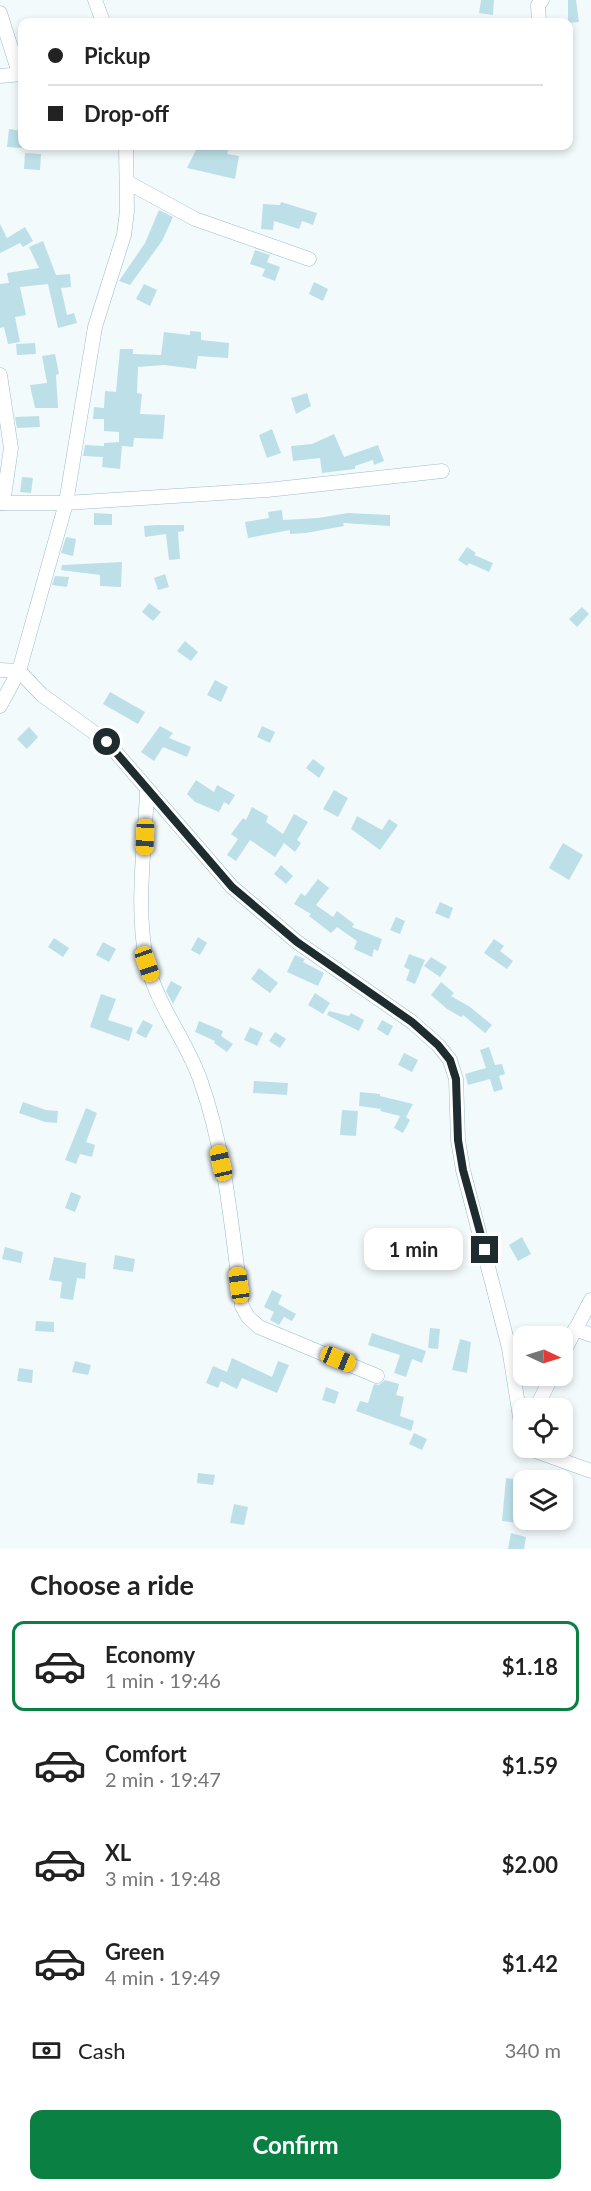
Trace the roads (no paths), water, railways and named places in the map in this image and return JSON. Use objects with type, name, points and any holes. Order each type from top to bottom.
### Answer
[{"type":"street","points":[[95,0],[102,18]]},
{"type":"street","points":[[539,18],[538,5],[542,0]]},
{"type":"street","points":[[0,13],[18,65]]},
{"type":"street","points":[[0,76],[18,74]]},
{"type":"street","points":[[0,706],[19,671],[66,503],[95,327],[124,235],[126,150]]},
{"type":"street","points":[[127,182],[195,219],[309,259]]},
{"type":"street","points":[[0,375],[11,448],[2,503],[66,503],[267,490],[442,471]]},
{"type":"street","points":[[0,670],[19,671],[42,695],[107,742],[232,887],[297,942],[412,1022],[438,1045],[450,1060],[456,1079],[458,1140],[463,1170],[509,1348],[517,1398]]},
{"type":"street","points":[[147,790],[142,929],[147,964],[158,996],[188,1052],[206,1100],[225,1181],[242,1305],[248,1317],[259,1327],[377,1376]]},
{"type":"street","points":[[573,1333],[591,1300]]},
{"type":"street","points":[[575,1329],[591,1335]]},
{"type":"street","points":[[562,1458],[591,1471]]}]
